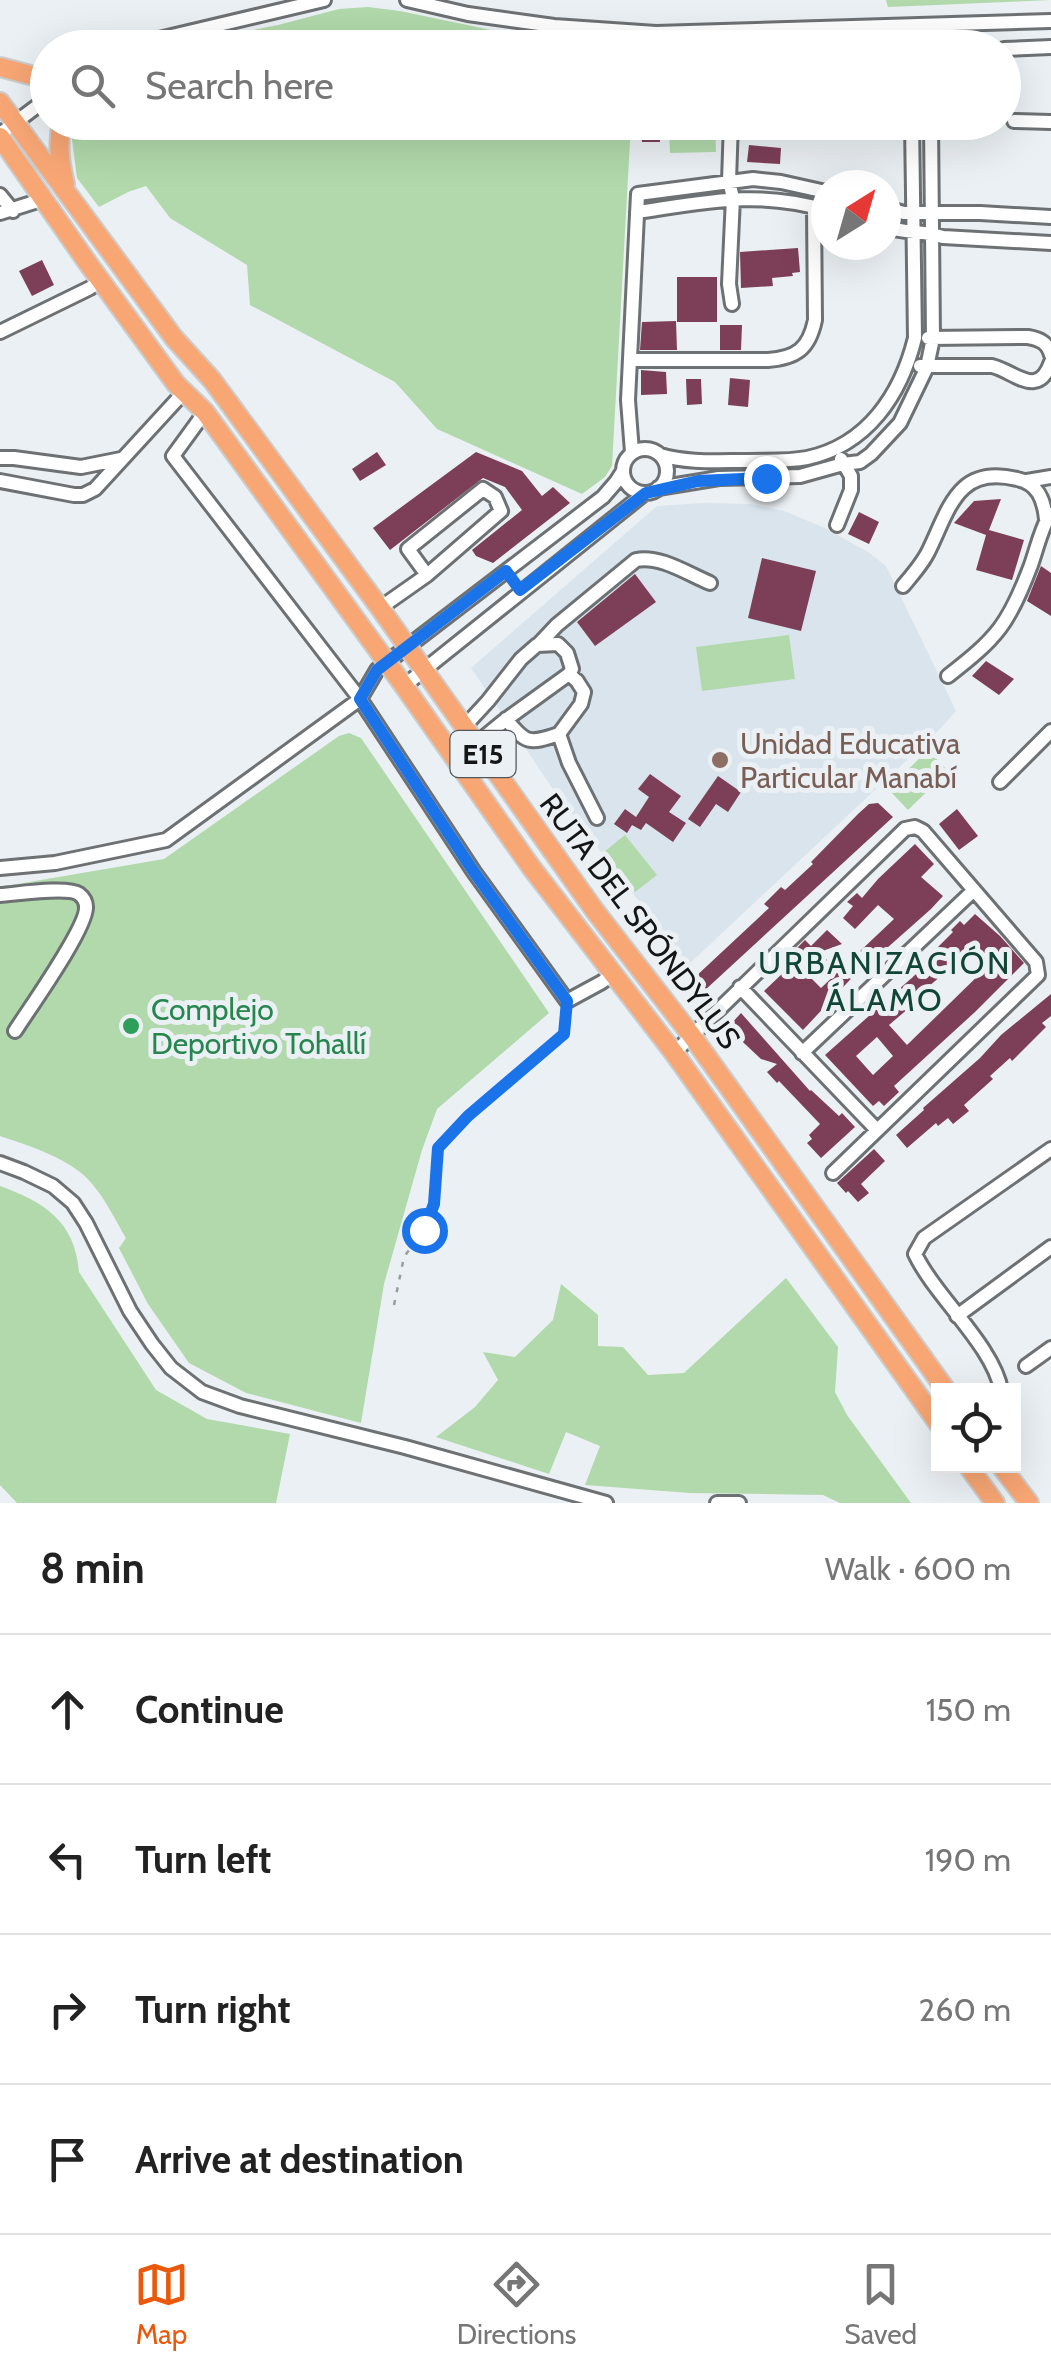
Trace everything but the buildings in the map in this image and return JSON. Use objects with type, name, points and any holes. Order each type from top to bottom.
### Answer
[{"type":"highway","points":[[0,67],[30,75]]},
{"type":"highway","name":"RUTA DEL SPÓNDYLUS","points":[[0,102],[5,131],[44,200],[176,384],[205,412],[531,868],[674,1053],[931,1413]]},
{"type":"highway","name":"RUTA DEL SPÓNDYLUS","points":[[5,131],[68,194],[174,338],[212,380],[941,1383]]},
{"type":"highway","points":[[59,140],[68,194]]},
{"type":"highway","points":[[973,1473],[995,1503]]},
{"type":"highway","points":[[1007,1473],[1029,1503]]},
{"type":"street","points":[[193,30],[324,0]]},
{"type":"street","points":[[407,0],[554,26],[612,30]]},
{"type":"street","points":[[460,9],[474,0]]},
{"type":"street","points":[[755,30],[1051,21]]},
{"type":"street","points":[[1021,49],[1051,48]]},
{"type":"street","points":[[5,131],[30,112]]},
{"type":"street","points":[[1021,121],[1051,122]]},
{"type":"street","points":[[730,140],[732,304]]},
{"type":"street","points":[[632,452],[646,449],[696,462],[812,457],[837,447],[873,421],[893,396],[908,366],[915,338],[912,140]]},
{"type":"street","points":[[622,470],[632,489],[652,491],[719,478],[814,474],[860,462],[890,436],[927,366],[932,338],[931,140]]},
{"type":"street","points":[[913,160],[932,160]]},
{"type":"street","points":[[0,868],[55,863],[166,840],[360,699],[377,670],[603,497],[632,452],[628,400],[638,194],[753,179],[811,188]]},
{"type":"street","points":[[0,195],[6,212],[44,200]]},
{"type":"street","points":[[637,212],[732,198],[783,200],[811,206]]},
{"type":"street","points":[[901,211],[1051,217]]},
{"type":"street","points":[[901,231],[1051,243]]},
{"type":"street","points":[[632,360],[768,360],[797,354],[815,320],[817,260]]},
{"type":"street","points":[[0,332],[101,280]]},
{"type":"street","points":[[908,366],[992,366],[1028,382],[1043,376],[1051,358],[1047,345],[1038,338],[915,338]]},
{"type":"street","points":[[0,481],[74,495],[95,489],[185,391]]},
{"type":"street","points":[[205,412],[173,456],[360,699],[474,872],[567,1001],[613,974]]},
{"type":"street","points":[[837,447],[850,476],[851,490],[837,526]]},
{"type":"street","points":[[404,686],[520,590],[652,491],[666,476],[667,468],[660,454]]},
{"type":"street","points":[[0,458],[81,467],[123,459]]},
{"type":"street","points":[[765,460],[766,478]]},
{"type":"street","points":[[903,586],[930,550],[942,516],[960,490],[975,480],[1003,476],[1027,482],[1038,491],[1049,516],[1046,541],[1018,601],[1010,617],[981,651],[948,676]]},
{"type":"street","points":[[1027,482],[1051,477]]},
{"type":"street","points":[[380,608],[426,575],[501,512],[495,497],[483,489],[408,549],[426,575]]},
{"type":"street","points":[[464,727],[521,658],[636,560],[656,560],[710,583]]},
{"type":"street","points":[[506,571],[520,590]]},
{"type":"street","points":[[459,608],[474,628]]},
{"type":"street","points":[[476,744],[572,668],[572,662],[558,644],[537,645]]},
{"type":"street","points":[[506,718],[528,741],[559,734],[581,704],[584,692],[568,674]]},
{"type":"street","points":[[1000,782],[1051,731]]},
{"type":"street","points":[[559,734],[569,764],[597,818]]},
{"type":"street","points":[[674,1053],[905,829],[915,827],[923,831],[1036,962],[1038,975],[832,1173]]},
{"type":"street","points":[[802,1053],[974,890]]},
{"type":"street","points":[[0,895],[74,892],[83,898],[86,910],[80,929],[15,1031]]},
{"type":"street","points":[[740,987],[876,1130]]},
{"type":"street","points":[[1000,1383],[986,1356],[914,1254],[924,1238],[1051,1149]]},
{"type":"street","points":[[0,1163],[53,1186],[73,1203],[130,1311],[152,1344],[171,1368],[202,1392],[240,1406],[606,1503]]},
{"type":"street","points":[[958,1316],[1051,1247]]},
{"type":"street","points":[[1026,1366],[1051,1348]]},
{"type":"street","points":[[717,1503],[738,1503]]},
{"type":"path","points":[[394,1305],[404,1257],[424,1230],[434,1204],[438,1148],[468,1116],[564,1034],[567,1001]]},
{"type":"shaded area","name":"Unidad Educativa Particular Manabí","points":[[751,504],[784,511],[825,528],[886,566],[956,711],[688,965],[555,792],[471,668],[657,506]]},
{"type":"green space","points":[[886,0],[1051,0],[888,7]]},
{"type":"green space","points":[[339,9],[400,11],[491,30],[253,30]]},
{"type":"green space","points":[[72,140],[630,140],[612,466],[605,477],[582,494],[437,429],[395,382],[250,305],[247,265],[170,218],[146,186],[99,207],[77,178]]},
{"type":"green space","points":[[670,140],[716,140],[716,152],[670,153]]},
{"type":"green space","points":[[789,635],[795,679],[702,691],[696,647]]},
{"type":"green space","points":[[349,733],[361,738],[549,1013],[437,1109],[384,1284],[361,1423],[246,1393],[189,1363],[148,1304],[119,1248],[126,1238],[94,1186],[62,1160],[0,1136],[0,887],[164,859],[339,736]]},
{"type":"green space","points":[[928,750],[948,771],[908,810],[888,789]]},
{"type":"green space","points":[[625,835],[657,875],[635,892],[604,852]]},
{"type":"green space","points":[[0,1186],[43,1207],[64,1227],[79,1272],[156,1390],[207,1419],[290,1434],[276,1503],[17,1503],[0,1485]]},
{"type":"green space","points":[[786,1278],[838,1347],[835,1392],[847,1415],[911,1503],[840,1503],[823,1495],[690,1493],[585,1485],[600,1446],[566,1432],[549,1474],[436,1437],[475,1407],[498,1380],[483,1352],[515,1357],[553,1320],[561,1284],[598,1315],[598,1346],[623,1347],[648,1375],[684,1373]]},
{"type":"place","name":"Unidad Educativa Particular Manabí","points":[[720,760]]},
{"type":"place","name":"Complejo Deportivo Tohallí","points":[[131,1026]]},
{"type":"district","name":"URBANIZACIÓN ÁLAMO","points":[[885,980]]},
{"type":"route","points":[[424,1230],[434,1204],[438,1148],[468,1116],[564,1034],[567,1001],[474,872],[360,699],[377,670],[506,571],[520,590],[646,493],[719,478],[766,478]]}]
